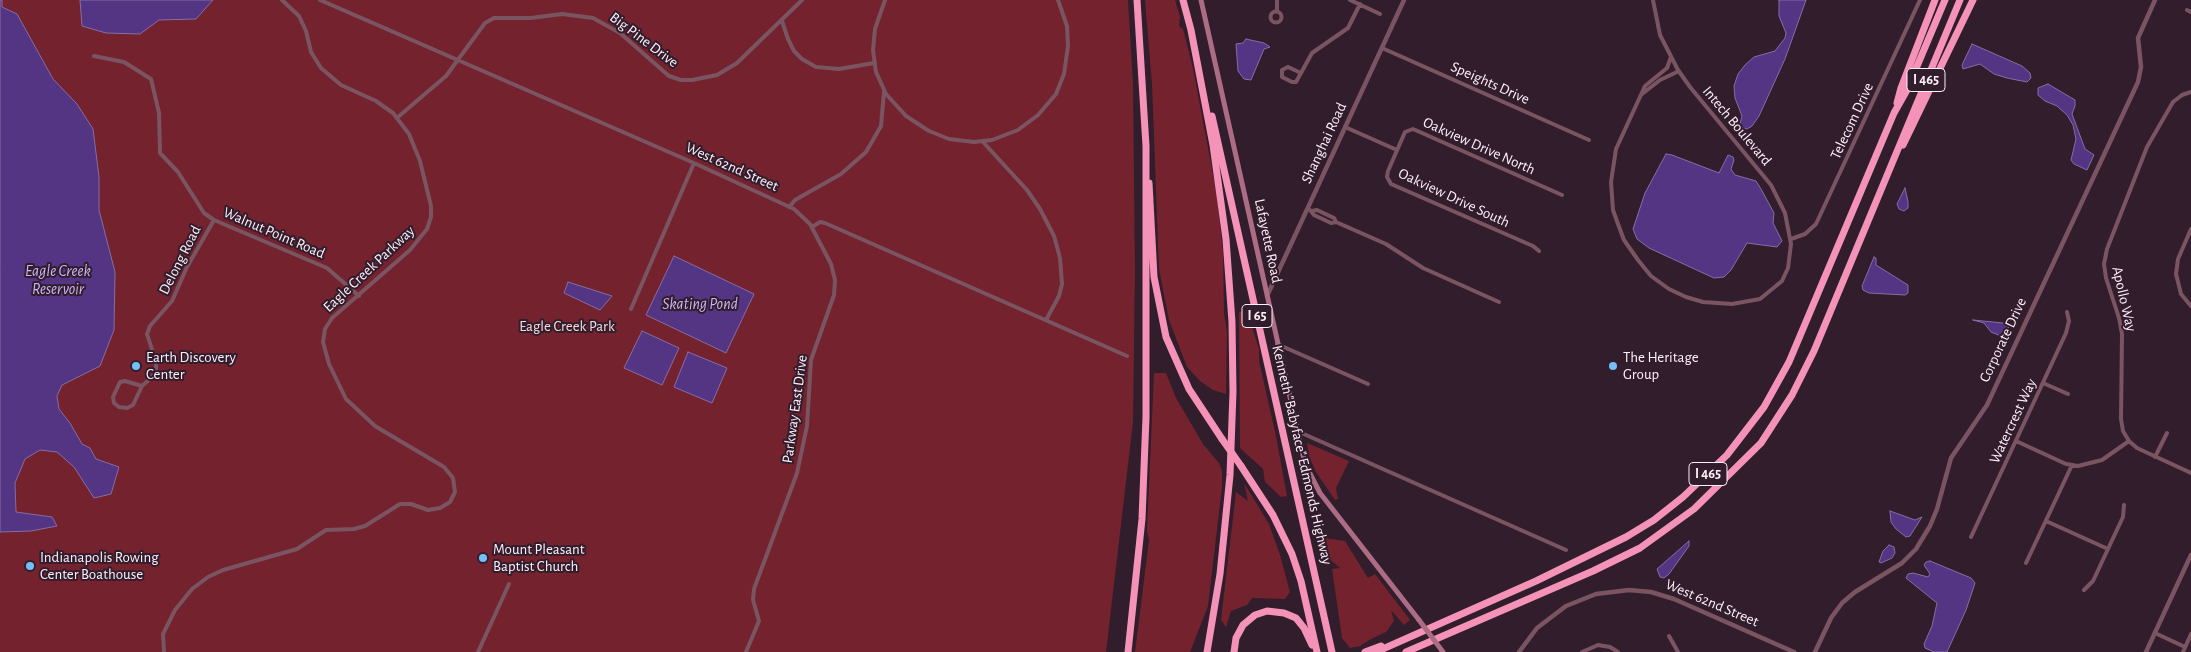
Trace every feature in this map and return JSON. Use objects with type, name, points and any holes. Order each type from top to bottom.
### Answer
[{"type":"highway","points":[[1128,652],[1140,547],[1145,447],[1146,146],[1137,0]]},
{"type":"highway","name":"I 65","points":[[1182,0],[1191,30]]},
{"type":"highway","points":[[1894,113],[1901,88],[1935,0]]},
{"type":"highway","name":"I 465","points":[[1376,652],[1544,577],[1635,532],[1692,490],[1727,455],[1761,412],[1788,362],[1894,113],[1945,0]]},
{"type":"highway","name":"I 465","points":[[1406,652],[1600,568],[1656,538],[1706,499],[1761,443],[1784,408],[1805,370],[1960,0]]},
{"type":"highway","points":[[1894,161],[1911,132],[1973,0]]},
{"type":"highway","points":[[1191,30],[1213,145],[1220,193],[1230,283],[1233,340],[1230,475],[1220,574],[1208,652]]},
{"type":"highway","name":"Kenneth \"Babyface\" Edmonds Highway","points":[[1191,30],[1222,156],[1332,652]]},
{"type":"highway","name":"Kenneth \"Babyface\" Edmonds Highway","points":[[1146,146],[1154,276],[1161,316],[1171,350],[1182,377],[1197,403],[1274,515],[1292,554],[1304,595],[1316,652]]},
{"type":"highway","points":[[1234,652],[1236,638],[1243,625],[1255,615],[1272,611],[1289,614],[1299,621],[1307,632],[1316,652]]},
{"type":"highway","points":[[1366,652],[1421,632]]},
{"type":"highway","points":[[1418,652],[1452,633]]},
{"type":"main road","name":"Lafayette Road","points":[[1201,0],[1305,464],[1316,486],[1443,652]]},
{"type":"street","name":"Eagle Creek Parkway","points":[[164,652],[163,634],[175,610],[187,594],[208,577],[226,569],[297,549],[326,530],[354,529],[365,526],[400,504],[411,504],[425,509],[435,509],[445,505],[453,497],[455,483],[448,471],[431,458],[376,426],[349,402],[339,388],[325,354],[324,332],[332,318],[416,245],[425,233],[430,221],[432,206],[422,166],[409,134],[398,118],[376,102],[341,84],[323,70],[311,52],[306,31],[299,16],[282,0]]},
{"type":"street","name":"West 62nd Street","points":[[320,0],[694,163],[789,207],[804,216],[812,226]]},
{"type":"street","name":"Big Pine Drive","points":[[398,118],[439,83],[490,20],[569,14],[592,18],[609,26],[669,76],[681,80],[696,80],[714,76],[734,65],[802,0]]},
{"type":"street","points":[[885,0],[874,33],[874,63],[884,91],[901,112],[929,131],[956,140],[983,141],[1007,135],[1024,126],[1044,109],[1058,90],[1065,67],[1068,46],[1067,26],[1058,0]]},
{"type":"street","points":[[1277,11],[1278,0]]},
{"type":"street","points":[[1350,0],[1380,14]]},
{"type":"street","name":"Shanghai Road","points":[[1266,296],[1404,0]]},
{"type":"street","name":"Intech Boulevard","points":[[1642,94],[1616,149],[1611,172],[1611,194],[1615,216],[1624,240],[1651,276],[1669,289],[1686,297],[1703,302],[1732,304],[1760,299],[1771,292],[1782,281],[1788,268],[1791,239],[1786,213],[1774,190],[1679,71],[1659,31],[1652,0]]},
{"type":"street","name":"Telecom Drive","points":[[1791,239],[1805,234],[1816,224],[1920,0]]},
{"type":"street","name":"Corporate Drive","points":[[1815,652],[1831,618],[1842,603],[1855,592],[1902,563],[1916,549],[1930,526],[1953,454],[1987,406],[2138,82],[2141,67],[2138,38],[2155,0]]},
{"type":"street","points":[[1301,74],[1287,67],[1281,73],[1283,78],[1294,82],[1298,80],[1312,53],[1348,28],[1360,4]]},
{"type":"street","points":[[782,21],[794,51],[802,59],[816,66],[839,69],[874,63]]},
{"type":"street","name":"Speights Drive","points":[[1382,48],[1589,140]]},
{"type":"street","name":"Walnut Point Road","points":[[94,56],[124,62],[150,79],[159,113],[160,153],[183,178],[202,210],[214,220],[327,268],[358,296]]},
{"type":"street","points":[[1642,94],[1649,82],[1666,68],[1671,57]]},
{"type":"street","points":[[1642,94],[1660,80],[1679,71]]},
{"type":"street","points":[[789,207],[795,199],[837,177],[864,155],[876,138],[881,126],[884,91]]},
{"type":"street","name":"Apollo Way","points":[[2129,441],[2120,419],[2121,326],[2105,276],[2105,256],[2147,147],[2173,102],[2189,92]]},
{"type":"street","points":[[1345,127],[1397,150]]},
{"type":"street","name":"Oakview Drive North","points":[[1397,150],[1405,132],[1413,129],[1562,195]]},
{"type":"street","points":[[983,141],[1026,190],[1045,217],[1054,236],[1060,258],[1062,284],[1059,296],[1046,320]]},
{"type":"street","name":"Oakview Drive South","points":[[1397,150],[1387,174],[1390,183],[1532,246],[1539,251]]},
{"type":"street","points":[[630,309],[694,163]]},
{"type":"street","points":[[1307,209],[1312,211],[1314,215],[1331,223],[1336,222],[1382,242],[1426,270],[1499,302]]},
{"type":"street","name":"Delong Road","points":[[142,386],[125,381],[120,382],[113,398],[114,403],[119,407],[127,408],[133,404],[142,386],[152,377],[156,370],[147,334],[150,326],[173,299],[187,267],[214,220]]},
{"type":"street","points":[[812,226],[820,222],[825,223],[1127,356]]},
{"type":"street","name":"Parkway East Drive","points":[[746,652],[759,621],[753,600],[754,588],[797,473],[807,423],[811,360],[834,295],[832,268],[812,226]]},
{"type":"street","points":[[2191,229],[2176,268],[2178,287],[2182,297],[2191,306]]},
{"type":"street","name":"Watercrest Way","points":[[1971,537],[2067,330],[2067,312]]},
{"type":"street","points":[[1277,344],[1368,384]]},
{"type":"street","points":[[2043,383],[2068,394]]},
{"type":"street","points":[[1297,431],[1566,550]]},
{"type":"street","points":[[2155,457],[2167,434]]},
{"type":"street","points":[[2016,440],[2072,466],[2086,465],[2102,460],[2129,441],[2137,448],[2191,473]]},
{"type":"street","points":[[2026,563],[2072,466]]},
{"type":"street","points":[[2084,590],[2094,580],[2123,517],[2124,505]]},
{"type":"street","points":[[2046,521],[2108,549]]},
{"type":"street","points":[[2146,652],[2191,555]]},
{"type":"street","points":[[478,652],[509,584]]},
{"type":"street","name":"West 62nd Street","points":[[1519,652],[1537,628],[1566,606],[1596,594],[1629,590],[1651,592],[1674,598],[1794,652]]},
{"type":"street","points":[[2155,633],[2185,647]]},
{"type":"street","points":[[2183,652],[2191,634]]},
{"type":"street","points":[[1669,636],[1678,652]]},
{"type":"street","points":[[1582,652],[1598,645],[1610,647],[1618,652]]},
{"type":"green space","name":"Eagle Creek Park","points":[[0,0],[1128,0],[1133,83],[1135,272],[1133,422],[1106,652],[0,652]]},
{"type":"green space","points":[[1145,0],[1175,0],[1180,17],[1179,26],[1183,29],[1193,68],[1217,196],[1223,253],[1224,313],[1227,332],[1226,394],[1213,390],[1200,381],[1187,367],[1169,320],[1159,269],[1152,84]]},
{"type":"green space","points":[[1247,311],[1259,349],[1259,361],[1287,496],[1281,497],[1265,482],[1263,469],[1240,448],[1239,312]]},
{"type":"green space","points":[[1154,373],[1166,373],[1176,398],[1203,444],[1219,463],[1222,471],[1222,487],[1208,606],[1190,652],[1135,652],[1149,540],[1147,531]]},
{"type":"green space","points":[[1307,443],[1349,461],[1336,488],[1338,499],[1335,500],[1316,472],[1309,456]]},
{"type":"green space","points":[[1244,483],[1269,524],[1290,592],[1285,599],[1252,598],[1247,605],[1231,611],[1226,627],[1221,620],[1236,492],[1248,501]]},
{"type":"green space","points":[[1324,538],[1345,541],[1368,578],[1375,574],[1410,620],[1404,625],[1391,610],[1394,621],[1386,632],[1360,646],[1350,648],[1342,638],[1332,569],[1340,568],[1328,558],[1322,549]]},
{"type":"water","name":"Eagle Creek Reservoir","points":[[0,0],[2,0],[2,7],[17,14],[53,79],[77,104],[93,129],[99,177],[99,210],[115,272],[114,330],[100,366],[62,385],[57,396],[59,409],[70,423],[82,444],[90,448],[96,459],[119,467],[111,494],[94,498],[74,467],[57,452],[40,450],[25,459],[15,483],[16,512],[52,517],[57,526],[31,531],[0,532]]},
{"type":"water","points":[[80,0],[213,0],[196,19],[159,20],[140,34],[106,33],[82,26]]},
{"type":"water","points":[[1779,0],[1806,0],[1785,59],[1759,116],[1752,126],[1747,129],[1742,128],[1740,124],[1742,116],[1735,98],[1734,86],[1738,74],[1745,65],[1754,57],[1775,51],[1785,38],[1786,33],[1779,16]]},
{"type":"water","points":[[1246,39],[1264,43],[1270,47],[1264,49],[1251,80],[1244,79],[1238,71],[1236,44],[1243,43]]},
{"type":"water","points":[[1972,44],[2022,66],[2030,73],[2031,78],[2027,82],[2007,78],[1994,74],[1980,64],[1963,69],[1962,65]]},
{"type":"water","points":[[2048,84],[2075,100],[2072,114],[2085,149],[2094,155],[2087,170],[2074,164],[2071,160],[2076,139],[2073,125],[2067,115],[2057,106],[2045,101],[2038,95],[2038,88]]},
{"type":"water","points":[[1666,154],[1719,173],[1728,155],[1733,157],[1731,169],[1735,175],[1756,181],[1761,189],[1774,213],[1773,223],[1782,241],[1777,247],[1747,243],[1731,270],[1724,277],[1714,278],[1649,248],[1637,239],[1633,229],[1645,193]]},
{"type":"water","points":[[1905,188],[1908,208],[1904,211],[1899,209],[1897,204]]},
{"type":"water","name":"Skating Pond","points":[[674,256],[754,294],[726,353],[646,315]]},
{"type":"water","points":[[1874,257],[1876,258],[1876,265],[1908,285],[1908,293],[1905,295],[1869,293],[1863,290],[1862,286]]},
{"type":"water","points":[[568,282],[612,296],[600,310],[564,293]]},
{"type":"water","points":[[1973,320],[2003,323],[2009,326],[2007,335],[2001,336],[1991,332],[1984,323]]},
{"type":"water","points":[[642,331],[679,348],[662,385],[624,368]]},
{"type":"water","points":[[688,352],[727,368],[712,403],[674,387]]},
{"type":"water","points":[[1890,511],[1915,520],[1922,517],[1910,536],[1906,537],[1891,522]]},
{"type":"water","points":[[1689,541],[1689,546],[1669,574],[1664,578],[1660,577],[1657,569]]},
{"type":"water","points":[[1889,545],[1894,547],[1895,553],[1892,558],[1881,563],[1879,562],[1883,551]]},
{"type":"water","points":[[1930,561],[1971,578],[1975,583],[1966,610],[1947,652],[1934,652],[1925,648],[1924,644],[1932,626],[1937,603],[1906,578],[1908,574],[1913,573],[1928,577],[1930,574],[1924,565]]},
{"type":"place","name":"Earth Discovery Center","points":[[136,366]]},
{"type":"place","name":"The Heritage Group","points":[[1613,366]]},
{"type":"place","name":"Mount Pleasant Baptist Church","points":[[483,558]]},
{"type":"place","name":"Indianapolis Rowing Center Boathouse","points":[[30,566]]}]
